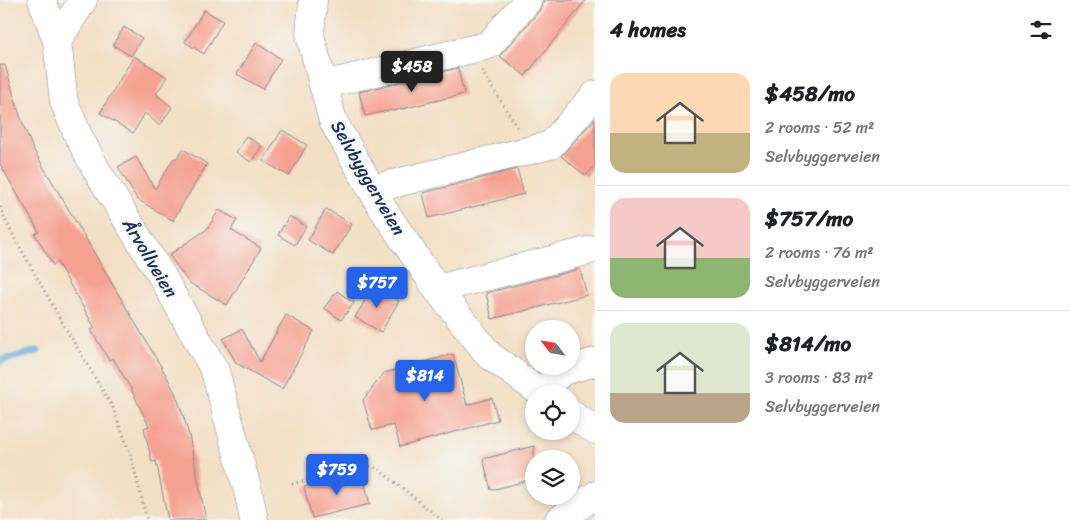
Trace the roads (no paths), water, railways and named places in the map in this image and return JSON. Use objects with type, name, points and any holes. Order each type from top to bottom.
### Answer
[{"type":"street","name":"Årvollveien","points":[[42,0],[57,42],[64,102],[78,135],[97,171],[164,278],[215,372],[249,495],[254,520]]},
{"type":"street","points":[[57,42],[82,0]]},
{"type":"street","name":"Selvbyggerveien","points":[[313,0],[310,35],[333,121],[383,208],[437,289],[489,355],[531,385]]},
{"type":"street","points":[[323,85],[489,44],[528,0]]},
{"type":"street","points":[[372,189],[551,145],[595,95]]},
{"type":"street","points":[[437,289],[595,249]]},
{"type":"street","points":[[550,385],[563,371],[595,362]]},
{"type":"street","points":[[580,420],[595,430]]},
{"type":"street","points":[[559,520],[595,495]]},
{"type":"waterway","points":[[0,361],[38,351]]}]
